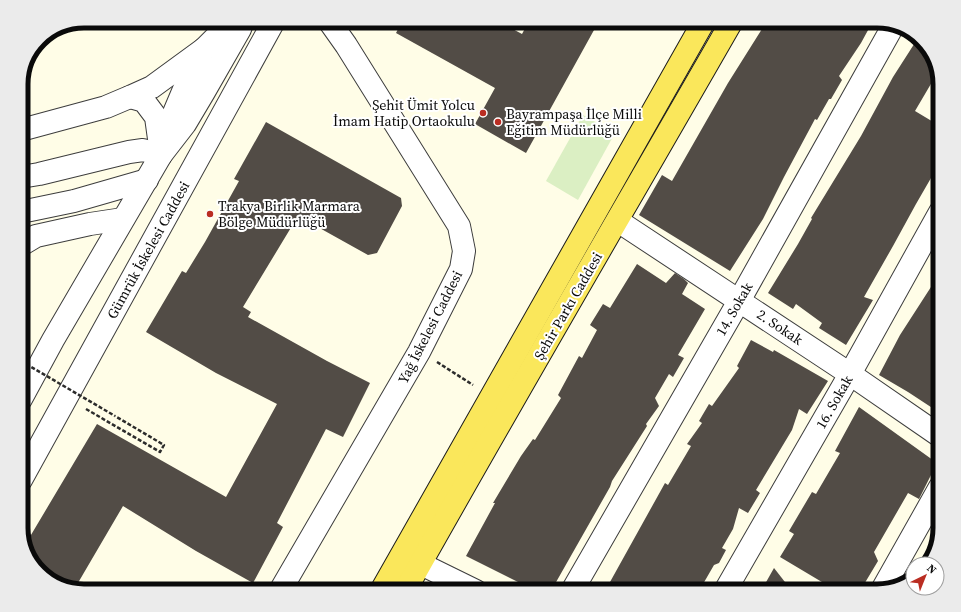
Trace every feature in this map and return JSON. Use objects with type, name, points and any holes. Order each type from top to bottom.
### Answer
[{"type":"main road","points":[[657,105],[685,28]]},
{"type":"main road","name":"Şehir Parkı Caddesi","points":[[385,584],[700,28]]},
{"type":"main road","name":"Şehir Parkı Caddesi","points":[[409,584],[509,407],[618,221],[728,28]]},
{"type":"street","points":[[28,128],[106,107],[152,88],[204,49],[225,28]]},
{"type":"street","points":[[28,387],[123,219],[161,155],[185,124],[240,28]]},
{"type":"street","name":"Gümrük İskelesi Caddesi","points":[[28,468],[270,28]]},
{"type":"street","name":"Yağ İskelesi Caddesi","points":[[284,584],[419,352],[461,269],[464,251],[459,226],[334,28]]},
{"type":"street","name":"14. Sokak","points":[[576,584],[739,301],[891,30]]},
{"type":"street","points":[[161,155],[171,120],[190,75],[204,49]]},
{"type":"street","points":[[130,97],[144,101],[156,116],[161,155]]},
{"type":"street","points":[[28,176],[129,152],[143,150],[161,155]]},
{"type":"street","points":[[28,211],[74,201],[147,180]]},
{"type":"street","points":[[28,241],[36,236],[90,224],[123,219]]},
{"type":"street","name":"2. Sokak","points":[[618,221],[850,374],[933,431]]},
{"type":"street","name":"16. Sokak","points":[[729,584],[850,374],[933,225]]},
{"type":"street","points":[[886,583],[933,499]]},
{"type":"street","points":[[420,564],[461,584]]},
{"type":"path","points":[[431,358],[478,388]]},
{"type":"path","points":[[28,365],[164,445],[160,452],[67,398]]},
{"type":"green space","points":[[583,115],[615,133],[578,200],[546,181]]},
{"type":"building","points":[[398,28],[511,28],[522,34],[525,28],[595,28],[526,153],[475,124],[495,88],[396,33]]},
{"type":"building","points":[[763,28],[869,28],[839,76],[842,80],[831,99],[829,99],[817,120],[815,119],[763,219],[730,271],[639,215],[662,175],[672,181],[728,83]]},
{"type":"building","points":[[915,43],[924,53],[932,73],[933,81],[915,111],[933,122],[933,179],[931,178],[864,297],[873,300],[846,345],[819,328],[822,323],[796,304],[793,309],[768,293],[798,244],[812,219],[811,218],[861,136],[893,77]]},
{"type":"building","points":[[266,122],[401,198],[402,206],[377,253],[368,255],[298,216],[243,307],[251,312],[248,317],[370,383],[343,437],[326,429],[277,523],[283,527],[253,583],[196,551],[123,506],[77,584],[66,581],[53,575],[44,568],[32,550],[29,538],[97,424],[226,497],[277,404],[216,373],[146,332],[182,271],[186,273],[205,242],[239,181],[234,179]]},
{"type":"building","points":[[637,264],[666,283],[675,273],[688,283],[682,294],[705,309],[678,355],[684,358],[673,377],[669,374],[655,398],[659,406],[646,424],[647,426],[612,481],[555,584],[522,584],[466,556],[495,503],[493,503],[521,456],[533,439],[535,440],[561,398],[558,395],[579,356],[582,358],[597,330],[590,325],[603,304],[610,308]]},
{"type":"building","points":[[933,284],[933,408],[879,375],[900,335]]},
{"type":"building","points":[[751,340],[773,352],[774,350],[828,381],[807,414],[799,409],[792,430],[756,490],[760,493],[748,513],[739,508],[733,529],[722,548],[726,550],[719,563],[714,565],[703,584],[609,584],[665,483],[668,485],[691,446],[687,444],[702,423],[699,421],[709,404],[712,406],[739,368],[737,366]]},
{"type":"building","points":[[859,407],[933,460],[933,471],[919,499],[908,493],[874,552],[878,561],[864,584],[825,584],[780,557],[794,534],[789,531],[812,492],[816,494],[840,453],[835,451]]},
{"type":"building","points":[[774,568],[787,584],[765,584]]},
{"type":"place","name":"Şehit Ümit Yolcu İmam Hatip Ortaokulu","points":[[483,113]]},
{"type":"place","name":"Bayrampaşa İlçe Milli Eğitim Müdürlüğü","points":[[498,122]]},
{"type":"place","name":"Trakya Birlik Marmara Bölge Müdürlüğü","points":[[210,214]]}]
